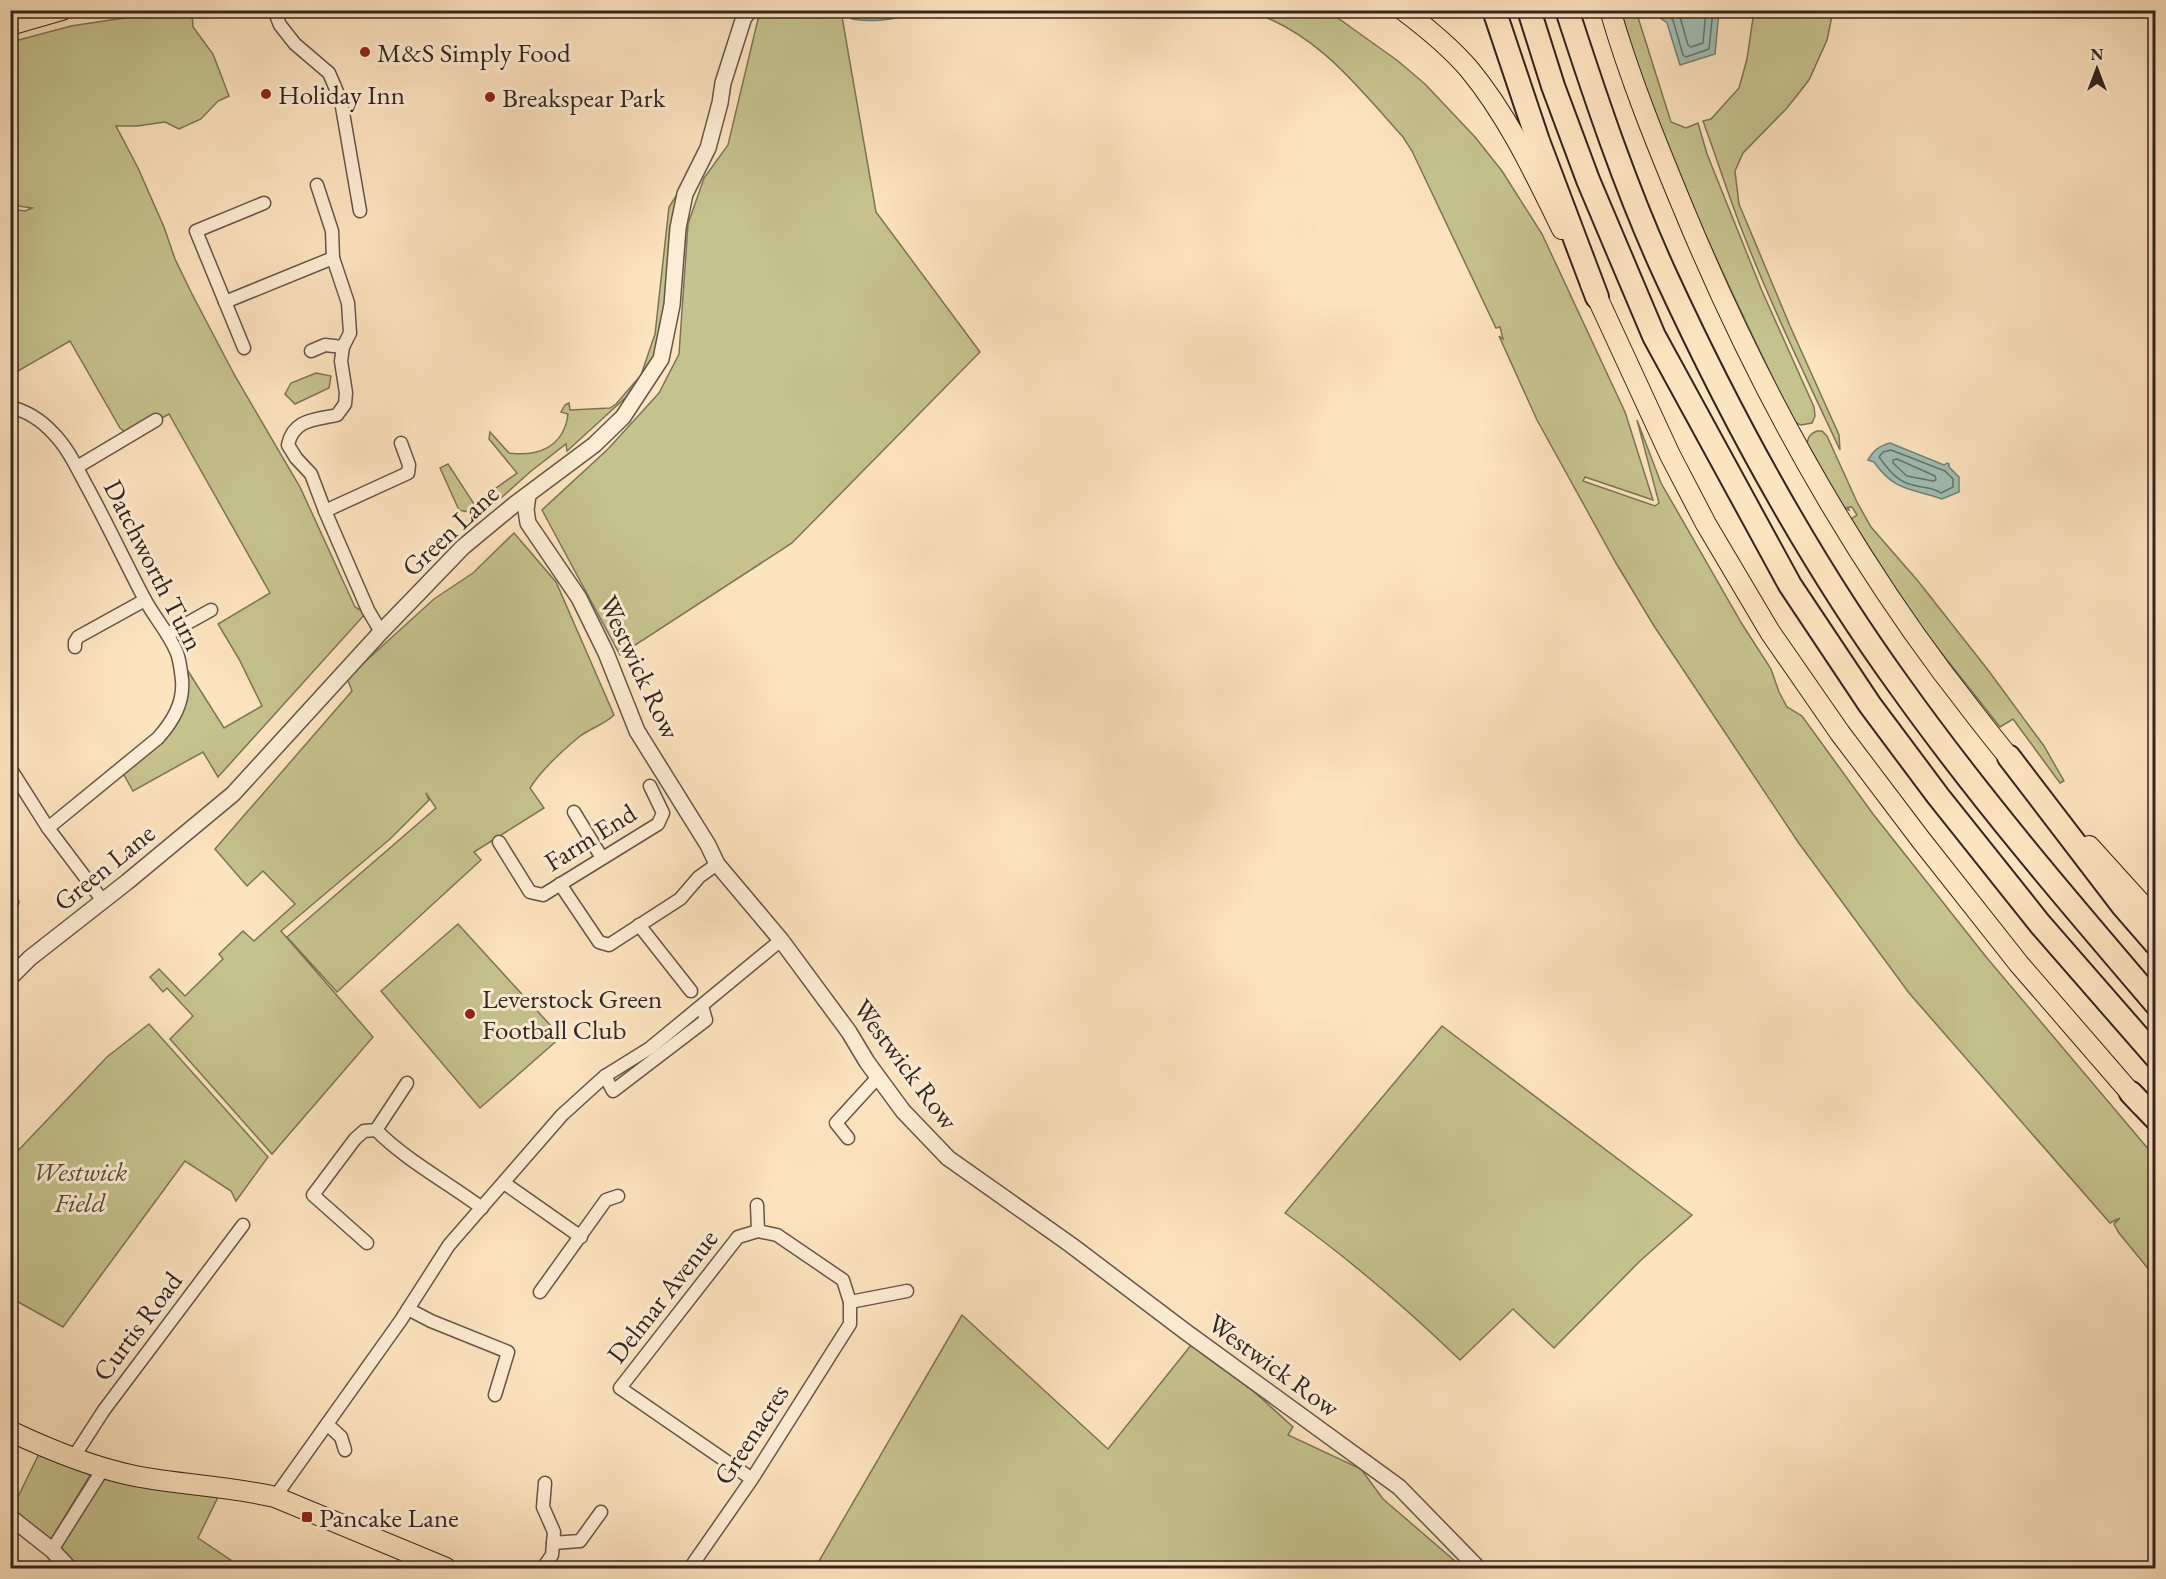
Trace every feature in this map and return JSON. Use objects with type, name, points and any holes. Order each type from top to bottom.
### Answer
[{"type":"highway","points":[[1494,10],[1538,141],[1597,297]]},
{"type":"highway","points":[[1529,10],[1553,86],[1588,180],[1654,336],[1790,585],[1852,679],[1938,796],[2040,924],[2156,1057]]},
{"type":"highway","points":[[1567,10],[1590,82],[1664,273],[1719,383],[1788,512],[1840,599],[1898,684],[1945,747],[1996,814],[2156,1004]]},
{"type":"highway","points":[[2009,757],[2123,906],[2156,944]]},
{"type":"highway","points":[[2131,1093],[2156,1120]]},
{"type":"main road","points":[[10,24],[62,10]]},
{"type":"main road","points":[[1403,10],[1439,39],[1467,67],[1484,88],[1514,138],[1597,297],[1670,455],[1735,575],[1770,632],[1840,733],[1921,840],[2019,964],[2131,1093]]},
{"type":"main road","points":[[1610,10],[1664,162],[1702,253],[1767,388],[1810,469],[1908,626],[2009,757],[2156,920]]},
{"type":"main road","points":[[10,1431],[103,1468],[136,1476],[249,1491],[275,1497],[446,1569]]},
{"type":"street","points":[[274,10],[286,34],[329,73],[336,86],[341,101],[360,211]]},
{"type":"street","name":"Green Lane","points":[[10,978],[30,958],[233,794],[381,632],[463,547],[594,445],[623,417],[661,359],[672,305],[678,228],[685,194],[708,148],[723,83],[746,13]]},
{"type":"street","points":[[317,185],[332,231],[333,258],[348,303],[350,333],[343,347],[341,361],[346,393],[345,404],[337,415],[298,424],[290,434],[288,445],[296,458],[311,474],[368,610],[381,632]]},
{"type":"street","points":[[244,348],[196,231],[264,203]]},
{"type":"street","points":[[225,302],[333,258]]},
{"type":"street","points":[[311,351],[325,345],[343,347]]},
{"type":"street","name":"Datchworth Turn","points":[[10,407],[33,417],[53,432],[77,467],[146,600],[168,634],[178,655],[182,681],[180,702],[172,722],[158,738],[48,828]]},
{"type":"street","points":[[77,467],[156,420]]},
{"type":"street","points":[[325,511],[408,473],[409,465],[401,443]]},
{"type":"street","points":[[498,518],[528,523],[528,495]]},
{"type":"street","name":"Westwick Row","points":[[528,523],[579,598],[606,653],[638,730],[708,845],[717,864],[781,940],[849,1032],[903,1112],[948,1158],[1071,1245],[1399,1487],[1478,1569]]},
{"type":"street","points":[[75,646],[78,637],[146,600]]},
{"type":"street","points":[[168,634],[211,610]]},
{"type":"street","points":[[10,768],[48,828],[103,901]]},
{"type":"street","name":"Farm End","points":[[499,842],[531,892],[543,895],[658,824],[663,813],[650,786]]},
{"type":"street","points":[[574,812],[602,858]]},
{"type":"street","points":[[560,884],[598,942],[609,945],[680,899],[699,877],[717,864]]},
{"type":"street","points":[[639,925],[691,991]]},
{"type":"street","points":[[275,1497],[408,1310],[449,1245],[562,1115],[605,1076],[653,1053],[705,1020],[702,1006],[781,940]]},
{"type":"street","points":[[605,1076],[613,1092],[653,1053]]},
{"type":"street","points":[[848,1138],[836,1123],[878,1077]]},
{"type":"street","points":[[376,1130],[407,1083]]},
{"type":"street","points":[[367,1243],[313,1195],[355,1139],[364,1131],[376,1130],[408,1159],[450,1184],[482,1208]]},
{"type":"street","points":[[504,1183],[580,1237]]},
{"type":"street","points":[[540,1292],[606,1200],[618,1196]]},
{"type":"street","name":"Delmar Avenue","points":[[757,1205],[758,1231]]},
{"type":"street","name":"Curtis Road","points":[[73,1458],[104,1410],[243,1225]]},
{"type":"street","name":"Delmar Avenue","points":[[752,1479],[620,1388],[738,1237],[758,1231],[777,1235],[843,1280],[850,1302],[850,1324]]},
{"type":"street","points":[[850,1302],[907,1291]]},
{"type":"street","points":[[408,1310],[508,1352],[495,1395]]},
{"type":"street","name":"Greenacres","points":[[690,1569],[752,1479],[850,1324]]},
{"type":"street","points":[[328,1425],[341,1437],[345,1450]]},
{"type":"street","points":[[52,1550],[103,1468]]},
{"type":"street","points":[[543,1569],[552,1555],[554,1532],[543,1507],[544,1483]]},
{"type":"street","points":[[553,1543],[580,1541],[601,1512]]},
{"type":"street","points":[[10,1517],[52,1550],[69,1569]]},
{"type":"green space","points":[[170,11],[192,11],[193,27],[213,54],[229,96],[218,101],[201,119],[179,129],[165,122],[116,126],[138,168],[164,227],[175,259],[192,294],[235,376],[300,487],[355,607],[366,613],[218,777],[203,752],[133,791],[120,768],[158,738],[180,703],[178,655],[224,728],[262,706],[239,659],[218,624],[270,593],[169,414],[130,436],[120,428],[70,341],[11,375],[11,209],[25,211],[32,208],[12,205],[11,42],[71,26]]},
{"type":"green space","points":[[772,11],[841,11],[876,212],[980,352],[792,543],[620,655],[542,510],[608,449],[659,393],[679,354],[688,224],[704,178],[728,145],[758,19]]},
{"type":"green space","points":[[1248,11],[1328,11],[1398,61],[1425,84],[1475,137],[1502,171],[1542,234],[1625,412],[1653,500],[1585,477],[1583,481],[1655,506],[1659,503],[1637,420],[1661,483],[1742,624],[1771,669],[1787,707],[1802,716],[1873,814],[1987,958],[2155,1157],[2155,1277],[2119,1233],[2114,1224],[2120,1218],[2110,1223],[1909,993],[1798,842],[1654,626],[1616,563],[1537,420],[1499,336],[1503,339],[1500,327],[1496,328],[1412,151],[1403,137],[1352,80],[1315,46],[1295,32]]},
{"type":"green space","points":[[1621,11],[1636,11],[1671,122],[1686,128],[1698,123],[1707,154],[1762,291],[1814,407],[1815,416],[1812,423],[1801,425],[1794,422],[1722,271],[1656,117]]},
{"type":"green space","points":[[1754,11],[1833,11],[1827,40],[1809,80],[1787,108],[1743,153],[1735,171],[1739,204],[1839,435],[1840,450],[1763,282],[1703,121],[1711,119],[1739,88],[1747,59]]},
{"type":"green space","points":[[683,185],[669,316],[646,379],[567,451],[566,444],[530,472],[482,515],[459,510],[440,468],[448,464],[474,504],[517,473],[489,439],[490,432],[509,453],[539,451],[555,442],[561,435],[568,414],[561,412],[565,405],[569,403],[570,410],[610,408],[641,375],[655,334],[669,207]]},
{"type":"green space","points":[[316,373],[331,376],[329,388],[295,404],[285,394],[291,383]]},
{"type":"green space","points":[[1817,431],[1822,431],[1827,436],[1871,527],[1918,581],[1988,670],[2044,746],[2064,781],[2060,783],[2013,719],[2000,727],[1917,622],[1851,519],[1857,515],[1852,507],[1848,507],[1849,510],[1844,507],[1807,447],[1809,437]]},
{"type":"green space","points":[[514,533],[556,582],[614,715],[579,737],[540,774],[530,788],[544,808],[474,852],[481,860],[337,992],[287,937],[436,808],[426,793],[429,800],[390,839],[281,931],[373,1037],[272,1154],[170,1039],[193,1016],[167,988],[163,992],[150,977],[159,969],[185,996],[223,959],[219,954],[243,931],[254,941],[295,904],[263,871],[247,886],[215,849],[352,691],[347,678],[434,599],[473,573]]},
{"type":"green space","name":"Leverstock Green Football Club","points":[[458,924],[561,1037],[480,1108],[381,991]]},
{"type":"green space","name":"Westwick Field","points":[[149,1024],[268,1157],[236,1201],[231,1191],[185,1161],[63,1327],[11,1298],[11,1158],[107,1057]]},
{"type":"green space","points":[[1442,1026],[1692,1215],[1640,1261],[1554,1348],[1513,1309],[1460,1360],[1375,1283],[1285,1213]]},
{"type":"green space","points":[[962,1315],[1108,1449],[1192,1344],[1217,1358],[1293,1427],[1288,1435],[1361,1469],[1383,1499],[1463,1568],[815,1568]]},
{"type":"green space","points":[[39,1454],[92,1472],[50,1541],[12,1509]]},
{"type":"green space","points":[[103,1473],[219,1495],[198,1538],[232,1561],[226,1568],[73,1568],[55,1550]]},
{"type":"water","points":[[849,10],[907,11],[907,15],[886,20],[852,19]]},
{"type":"water","points":[[1657,11],[1719,11],[1715,54],[1680,65],[1667,23],[1658,16]]},
{"type":"water","points":[[1890,443],[1944,465],[1949,464],[1949,467],[1959,477],[1959,492],[1942,499],[1904,488],[1889,479],[1874,462],[1868,460],[1877,449]]},
{"type":"place","name":"M&S Simply Food","points":[[365,52]]},
{"type":"place","name":"Holiday Inn","points":[[266,94]]},
{"type":"place","name":"Breakspear Park","points":[[490,97]]},
{"type":"place","name":"Leverstock Green Football Club","points":[[470,1014]]},
{"type":"place","name":"Pancake Lane","points":[[307,1517]]}]
